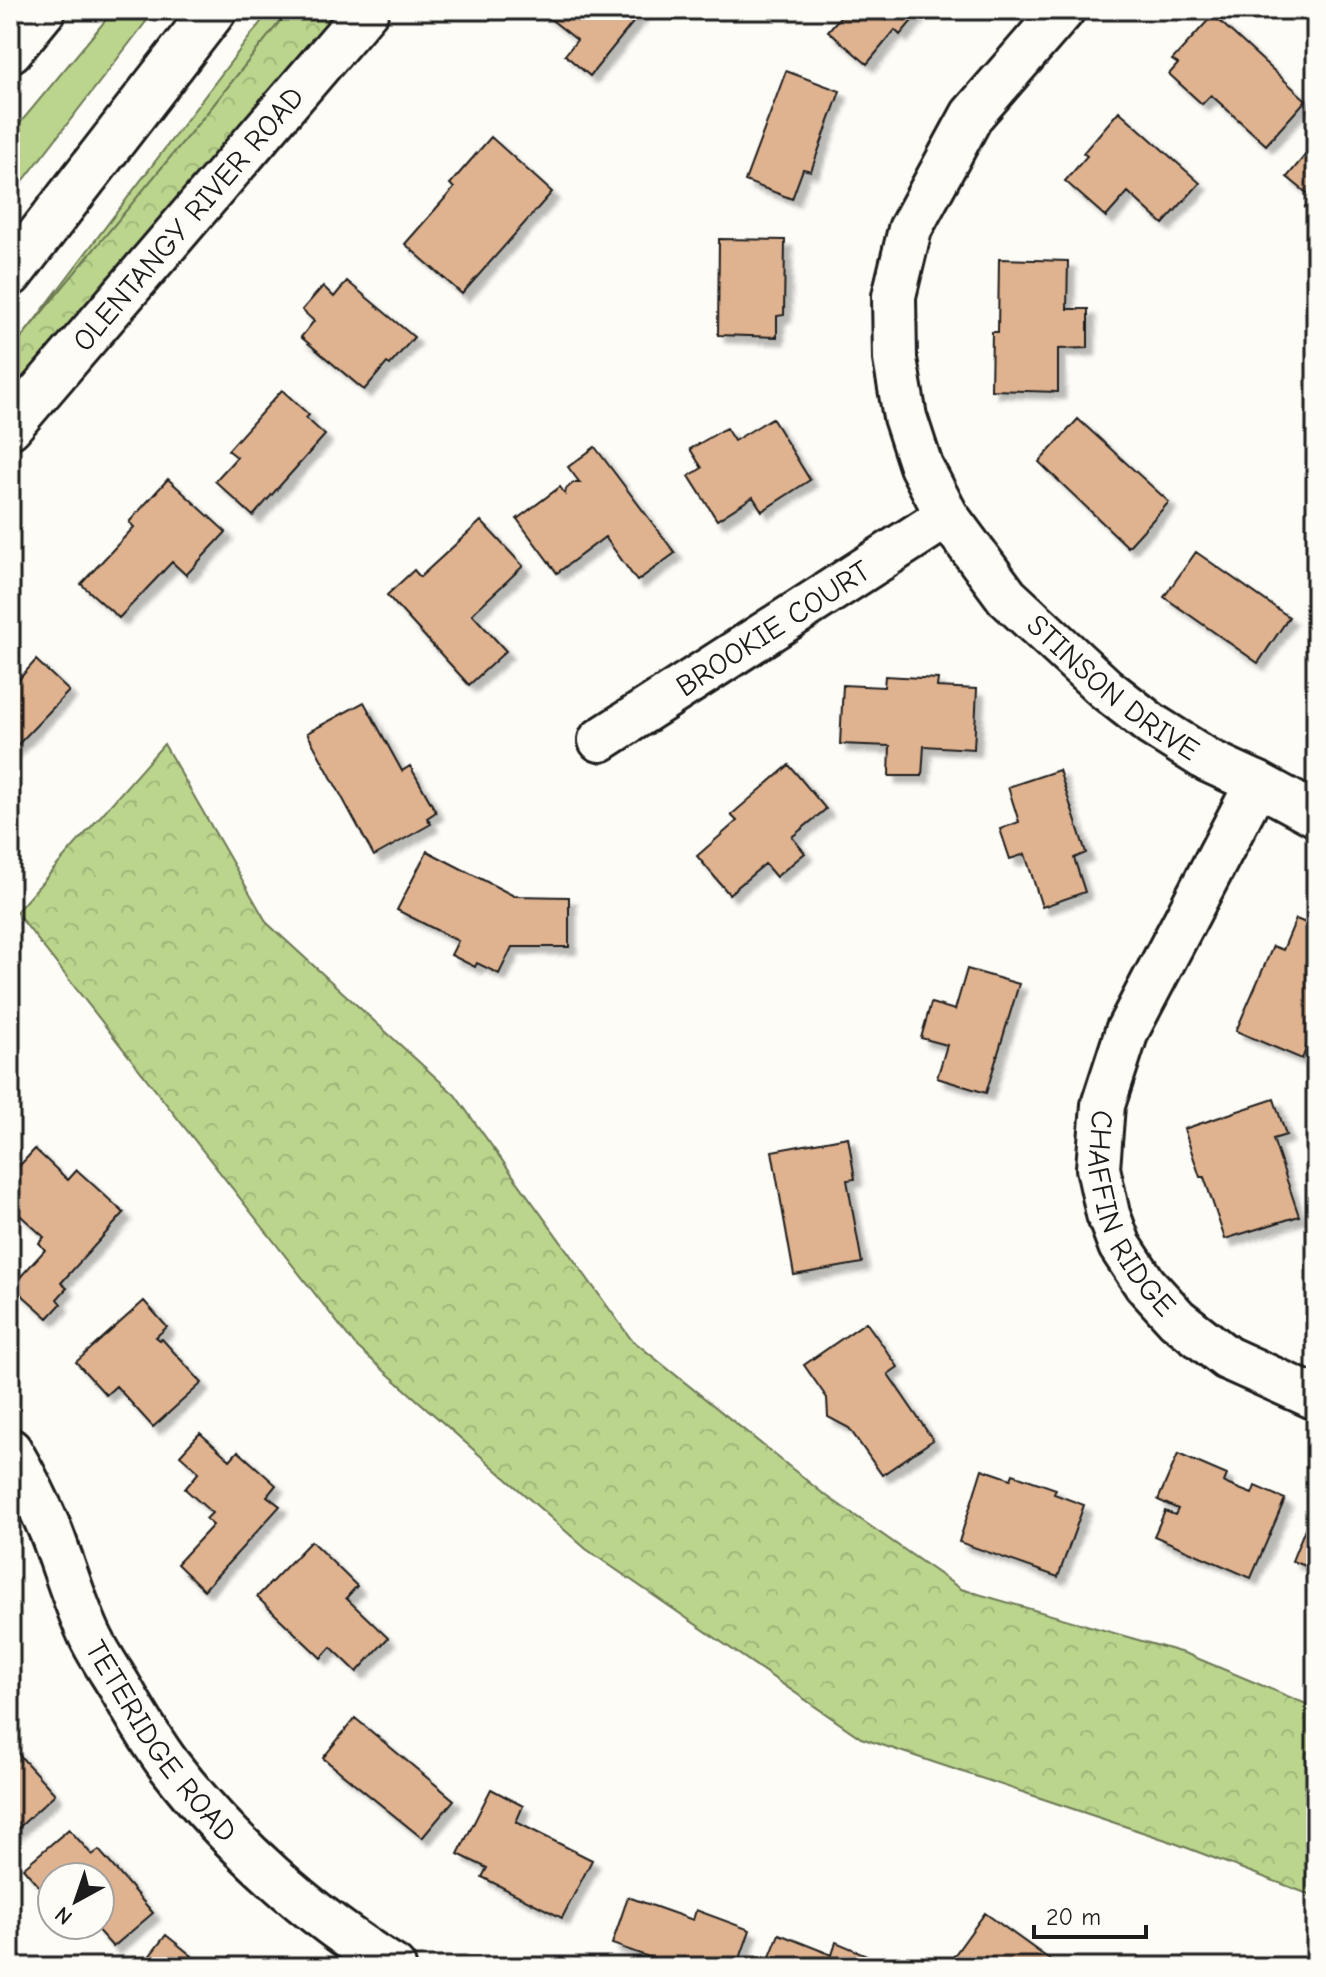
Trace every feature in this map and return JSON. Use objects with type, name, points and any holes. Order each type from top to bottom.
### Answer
[{"type":"main road","points":[[10,50],[43,10]]},
{"type":"main road","points":[[10,274],[214,10]]},
{"type":"street","name":"OLENTANGY RIVER ROAD","points":[[10,427],[367,10]]},
{"type":"street","name":"STINSON DRIVE","points":[[1063,10],[972,115],[910,229],[894,296],[895,359],[905,417],[921,466],[947,516],[1007,597],[1106,689],[1152,725],[1209,761],[1316,815]]},
{"type":"street","name":"BROOKIE COURT","points":[[600,740],[947,516]]},
{"type":"street","name":"CHAFFIN RIDGE","points":[[1257,783],[1127,1031],[1103,1105],[1098,1168],[1108,1214],[1120,1246],[1145,1284],[1177,1319],[1227,1358],[1316,1398]]},
{"type":"street","name":"TETERIDGE ROAD","points":[[10,1450],[27,1478],[93,1641],[168,1764],[210,1814],[277,1879],[366,1950],[394,1967]]},
{"type":"green space","points":[[114,10],[155,10],[10,198],[10,135]]},
{"type":"green space","points":[[270,10],[289,10],[22,337]]},
{"type":"green space","points":[[289,10],[342,10],[10,397],[10,351]]},
{"type":"green space","points":[[164,744],[267,923],[455,1095],[631,1339],[821,1492],[961,1589],[1187,1654],[1316,1708],[1316,1897],[1169,1841],[861,1738],[586,1549],[355,1345],[16,912]]},
{"type":"building","points":[[539,10],[643,10],[590,76],[565,55],[577,40]]},
{"type":"building","points":[[846,10],[921,10],[900,35],[895,30],[867,64],[828,31]]},
{"type":"building","points":[[1213,15],[1306,100],[1266,145],[1211,95],[1202,104],[1169,74],[1178,64],[1172,60]]},
{"type":"building","points":[[786,71],[840,91],[811,171],[803,169],[792,199],[745,181]]},
{"type":"building","points":[[1119,111],[1200,183],[1163,224],[1128,192],[1106,217],[1065,181],[1087,156],[1083,153]]},
{"type":"building","points":[[491,137],[552,192],[462,294],[405,244],[454,188],[450,184]]},
{"type":"building","points":[[1316,142],[1316,216],[1305,207],[1313,198],[1287,177]]},
{"type":"building","points":[[719,239],[785,240],[784,315],[777,316],[777,337],[718,335]]},
{"type":"building","points":[[999,259],[1068,261],[1067,309],[1088,309],[1088,348],[1058,349],[1058,392],[991,390],[992,332],[998,332]]},
{"type":"building","points":[[347,281],[414,337],[364,390],[301,337],[314,321],[302,310],[323,286],[334,297]]},
{"type":"building","points":[[282,390],[325,435],[253,516],[215,481],[237,457],[228,450]]},
{"type":"building","points":[[772,418],[810,480],[762,511],[753,497],[717,520],[689,476],[702,468],[690,449],[726,428],[734,441]]},
{"type":"building","points":[[1078,419],[1169,502],[1128,547],[1039,462]]},
{"type":"building","points":[[595,447],[675,553],[637,581],[605,537],[557,573],[517,519],[560,487],[565,494],[573,483],[580,483],[568,467]]},
{"type":"building","points":[[168,479],[226,532],[186,575],[172,562],[119,618],[81,584],[134,527],[129,522]]},
{"type":"building","points":[[481,521],[523,566],[472,614],[506,651],[469,685],[387,595],[414,570],[420,577]]},
{"type":"building","points":[[1196,552],[1289,617],[1258,663],[1164,597]]},
{"type":"building","points":[[36,660],[69,691],[10,753],[10,683],[13,686]]},
{"type":"building","points":[[1316,667],[1316,690],[1307,687]]},
{"type":"building","points":[[885,676],[938,679],[937,687],[977,689],[974,749],[924,746],[922,776],[889,776],[890,746],[840,744],[843,685],[884,687]]},
{"type":"building","points":[[364,702],[402,771],[410,766],[436,812],[427,818],[431,824],[374,856],[307,733]]},
{"type":"building","points":[[789,765],[826,809],[792,837],[805,853],[776,877],[765,864],[729,894],[697,856],[737,821],[731,815]]},
{"type":"building","points":[[1059,770],[1086,853],[1074,858],[1085,892],[1042,907],[1025,854],[1010,859],[1000,829],[1019,822],[1008,787]]},
{"type":"building","points":[[427,851],[514,896],[569,897],[569,947],[512,947],[499,974],[451,955],[458,941],[397,910]]},
{"type":"building","points":[[1296,919],[1316,927],[1316,1024],[1302,1059],[1236,1031],[1273,946],[1283,950]]},
{"type":"building","points":[[967,969],[1019,984],[986,1093],[937,1078],[947,1045],[921,1038],[931,1003],[955,1010]]},
{"type":"building","points":[[1274,1099],[1286,1135],[1273,1139],[1299,1216],[1225,1239],[1184,1129]]},
{"type":"building","points":[[848,1137],[855,1179],[847,1180],[862,1263],[794,1275],[772,1151]]},
{"type":"building","points":[[35,1149],[68,1180],[77,1170],[124,1213],[61,1283],[67,1288],[57,1299],[61,1304],[48,1318],[12,1286],[45,1250],[39,1243],[44,1237],[10,1206],[10,1176]]},
{"type":"building","points":[[144,1301],[167,1327],[156,1337],[162,1339],[202,1383],[153,1427],[116,1386],[106,1395],[76,1362]]},
{"type":"building","points":[[866,1322],[898,1367],[888,1374],[933,1440],[882,1475],[849,1428],[828,1417],[827,1398],[804,1365]]},
{"type":"building","points":[[200,1433],[230,1460],[238,1451],[276,1485],[267,1496],[280,1506],[204,1590],[177,1564],[213,1525],[206,1519],[212,1513],[185,1489],[199,1472],[180,1455]]},
{"type":"building","points":[[1178,1454],[1227,1475],[1224,1482],[1229,1485],[1252,1494],[1255,1486],[1285,1499],[1251,1578],[1154,1536],[1165,1511],[1175,1515],[1178,1509],[1158,1500]]},
{"type":"building","points":[[982,1469],[1011,1479],[1013,1474],[1056,1489],[1054,1494],[1084,1505],[1058,1577],[959,1542]]},
{"type":"building","points":[[1308,1521],[1316,1525],[1316,1570],[1292,1561]]},
{"type":"building","points":[[311,1541],[357,1586],[346,1598],[388,1638],[357,1672],[331,1647],[321,1658],[257,1597]]},
{"type":"building","points":[[355,1718],[454,1800],[422,1838],[323,1758]]},
{"type":"building","points":[[10,1745],[55,1794],[14,1832],[10,1827]]},
{"type":"building","points":[[491,1789],[523,1806],[516,1822],[592,1860],[562,1918],[482,1877],[487,1868],[458,1854]]},
{"type":"building","points":[[69,1829],[92,1855],[99,1850],[108,1861],[36,1861],[36,1883],[23,1868]]},
{"type":"building","points":[[116,1870],[153,1913],[113,1947],[108,1941],[116,1941]]},
{"type":"building","points":[[628,1897],[693,1920],[696,1910],[750,1930],[737,1967],[677,1967],[612,1944]]},
{"type":"building","points":[[985,1913],[1060,1967],[946,1967]]},
{"type":"building","points":[[779,1934],[832,1955],[836,1942],[869,1956],[865,1967],[766,1967]]},
{"type":"building","points":[[166,1935],[192,1956],[187,1963],[191,1967],[141,1967]]}]
